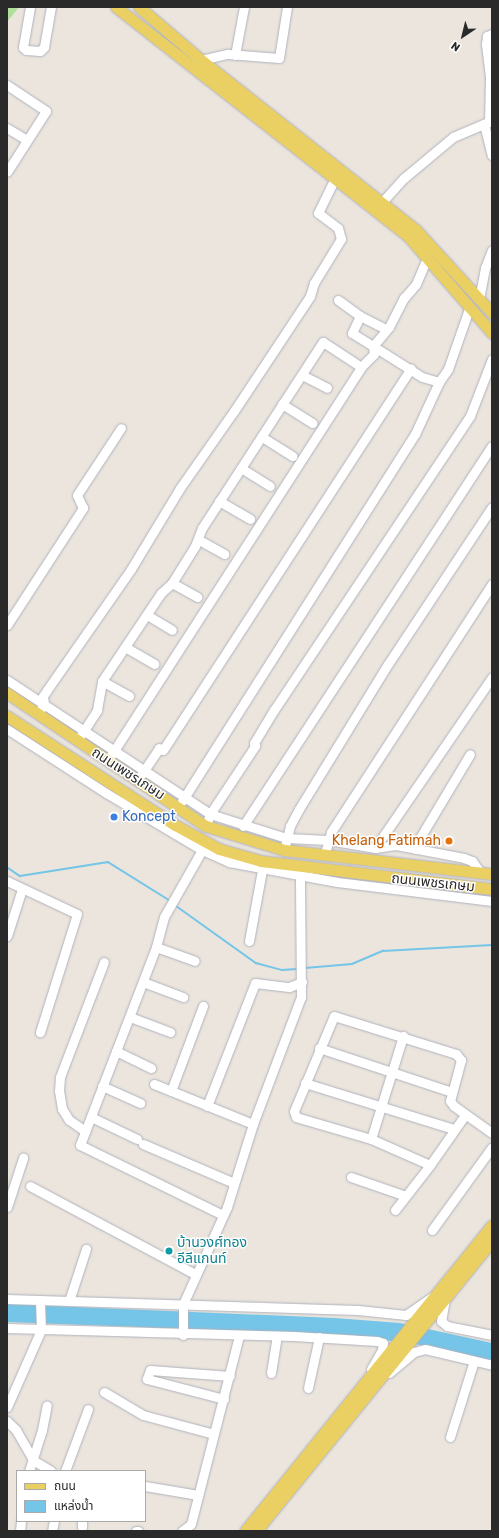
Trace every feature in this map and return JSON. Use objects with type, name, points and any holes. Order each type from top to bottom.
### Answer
[{"type":"main road","points":[[116,7],[334,180],[402,230],[469,309],[492,333]]},
{"type":"main road","points":[[134,21],[141,8],[201,60],[383,201],[416,230],[492,313]]},
{"type":"main road","name":"ถนนเพชรเกษม","points":[[7,693],[41,708],[77,742],[108,760],[137,781],[182,801],[206,826],[284,850],[325,853],[492,874]]},
{"type":"main road","name":"ถนนเพชรเกษม","points":[[7,716],[174,828],[219,849],[261,862],[300,871],[492,889]]},
{"type":"main road","points":[[441,1296],[492,1225]]},
{"type":"main road","points":[[245,1531],[354,1396],[392,1355],[441,1296],[492,1240]]},
{"type":"main road","points":[[256,1531],[374,1385],[392,1355]]},
{"type":"street","points":[[30,7],[23,47],[40,51],[44,47],[51,7]]},
{"type":"street","points":[[235,55],[244,7]]},
{"type":"street","points":[[201,60],[218,55],[279,58],[287,7]]},
{"type":"street","points":[[383,201],[404,178],[453,137],[490,122],[490,77],[486,44],[487,36],[492,34]]},
{"type":"street","points":[[7,85],[46,111],[8,169]]},
{"type":"street","points":[[484,124],[492,154]]},
{"type":"street","points":[[7,128],[28,140]]},
{"type":"street","points":[[41,708],[43,696],[131,569],[180,488],[234,411],[310,296],[314,283],[341,239],[338,228],[320,215],[318,210],[334,180]]},
{"type":"street","points":[[479,299],[485,268],[492,250]]},
{"type":"street","points":[[108,760],[361,367],[374,354],[373,346],[389,327],[404,298],[416,284],[427,258]]},
{"type":"street","points":[[338,300],[360,316],[382,326]]},
{"type":"street","points":[[182,801],[415,434],[439,382],[448,369],[469,309]]},
{"type":"street","points":[[360,316],[352,333],[411,368],[422,377],[439,382]]},
{"type":"street","points":[[77,742],[97,710],[102,681],[161,593],[172,583],[199,540],[202,528],[323,342],[361,367]]},
{"type":"street","points":[[206,826],[210,814],[255,746],[254,743],[274,710],[470,416],[492,359]]},
{"type":"street","points":[[137,781],[159,748],[164,750],[411,368]]},
{"type":"street","points":[[302,375],[327,388]]},
{"type":"street","points":[[282,404],[313,423]]},
{"type":"street","points":[[7,625],[83,508],[77,494],[121,428]]},
{"type":"street","points":[[262,437],[293,456]]},
{"type":"street","points":[[243,826],[492,446]]},
{"type":"street","points":[[241,468],[270,486]]},
{"type":"street","points":[[219,502],[250,519]]},
{"type":"street","points":[[284,850],[286,838],[299,809],[348,729],[492,507]]},
{"type":"street","points":[[199,540],[224,554]]},
{"type":"street","points":[[172,583],[197,597]]},
{"type":"street","points":[[325,853],[328,840],[492,584]]},
{"type":"street","points":[[146,614],[172,630]]},
{"type":"street","points":[[125,647],[154,664]]},
{"type":"street","points":[[364,859],[492,677]]},
{"type":"street","points":[[7,680],[41,708],[84,731],[114,750],[182,801],[210,814],[243,826],[286,838],[328,840],[371,847],[396,845],[464,858],[472,861],[480,872]]},
{"type":"street","points":[[102,681],[129,696]]},
{"type":"street","points":[[7,729],[106,793],[174,828],[202,850],[229,862],[262,870],[300,871],[492,901]]},
{"type":"street","points":[[416,849],[418,841],[470,754]]},
{"type":"street","points":[[202,850],[176,892],[164,916],[156,947],[80,1145],[223,1215]]},
{"type":"street","points":[[249,941],[262,870]]},
{"type":"street","points":[[183,1334],[183,1304],[223,1215],[253,1124],[301,997],[300,871]]},
{"type":"street","points":[[7,881],[77,914],[40,1032]]},
{"type":"street","points":[[7,936],[22,889]]},
{"type":"street","points":[[156,947],[195,961]]},
{"type":"street","points":[[85,1131],[70,1120],[62,1109],[59,1097],[60,1077],[104,962]]},
{"type":"street","points":[[143,982],[183,998]]},
{"type":"street","points":[[207,1106],[255,983],[289,987],[302,982]]},
{"type":"street","points":[[171,1091],[203,1006]]},
{"type":"street","points":[[430,1165],[371,1139],[296,1117],[294,1111],[319,1048],[334,1016],[403,1036],[460,1057],[461,1060],[450,1101],[465,1115],[492,1133]]},
{"type":"street","points":[[130,1017],[170,1032]]},
{"type":"street","points":[[371,1139],[403,1036]]},
{"type":"street","points":[[319,1048],[452,1092]]},
{"type":"street","points":[[116,1052],[151,1068]]},
{"type":"street","points":[[305,1083],[454,1130]]},
{"type":"street","points":[[154,1084],[253,1124]]},
{"type":"street","points":[[102,1086],[140,1103]]},
{"type":"street","points":[[395,1210],[430,1165],[465,1115]]},
{"type":"street","points":[[91,1117],[140,1142],[234,1183]]},
{"type":"street","points":[[432,1230],[492,1147]]},
{"type":"street","points":[[7,1207],[23,1158]]},
{"type":"street","points":[[351,1177],[406,1196]]},
{"type":"street","points":[[30,1186],[196,1274]]},
{"type":"street","points":[[69,1301],[86,1249]]},
{"type":"street","points":[[7,1298],[358,1310],[406,1315],[441,1296],[441,1321],[447,1326],[492,1335]]},
{"type":"street","points":[[7,1407],[42,1330],[40,1300]]},
{"type":"street","points":[[7,1328],[319,1337],[383,1343],[382,1350],[354,1396]]},
{"type":"street","points":[[182,1531],[191,1524],[230,1376],[239,1335]]},
{"type":"street","points":[[271,1373],[277,1336]]},
{"type":"street","points":[[308,1388],[319,1337]]},
{"type":"street","points":[[374,1385],[414,1352],[425,1349],[492,1365]]},
{"type":"street","points":[[450,1437],[474,1361]]},
{"type":"street","points":[[224,1399],[147,1379],[150,1370],[230,1376]]},
{"type":"street","points":[[104,1392],[143,1415],[214,1434]]},
{"type":"street","points":[[29,1470],[42,1430],[47,1405]]},
{"type":"street","points":[[65,1470],[88,1409]]},
{"type":"street","points":[[7,1421],[16,1430],[33,1460],[49,1470]]},
{"type":"street","points":[[146,1486],[198,1495]]},
{"type":"green space","points":[[7,7],[19,7],[7,22]]},
{"type":"water","points":[[7,1304],[335,1318],[400,1323],[492,1343],[492,1361],[420,1345],[349,1335],[7,1322]]},
{"type":"waterway","points":[[7,867],[20,876],[108,862],[169,900]]},
{"type":"waterway","points":[[175,905],[256,963],[282,970],[297,969]]},
{"type":"waterway","points":[[305,968],[352,964],[383,951],[492,945]]},
{"type":"place","name":"Koncept","points":[[114,817]]},
{"type":"place","name":"Khelang Fatimah","points":[[449,841]]},
{"type":"place","name":"บ้านวงศ์ทอง อีลีแกนท์","points":[[169,1251]]}]
